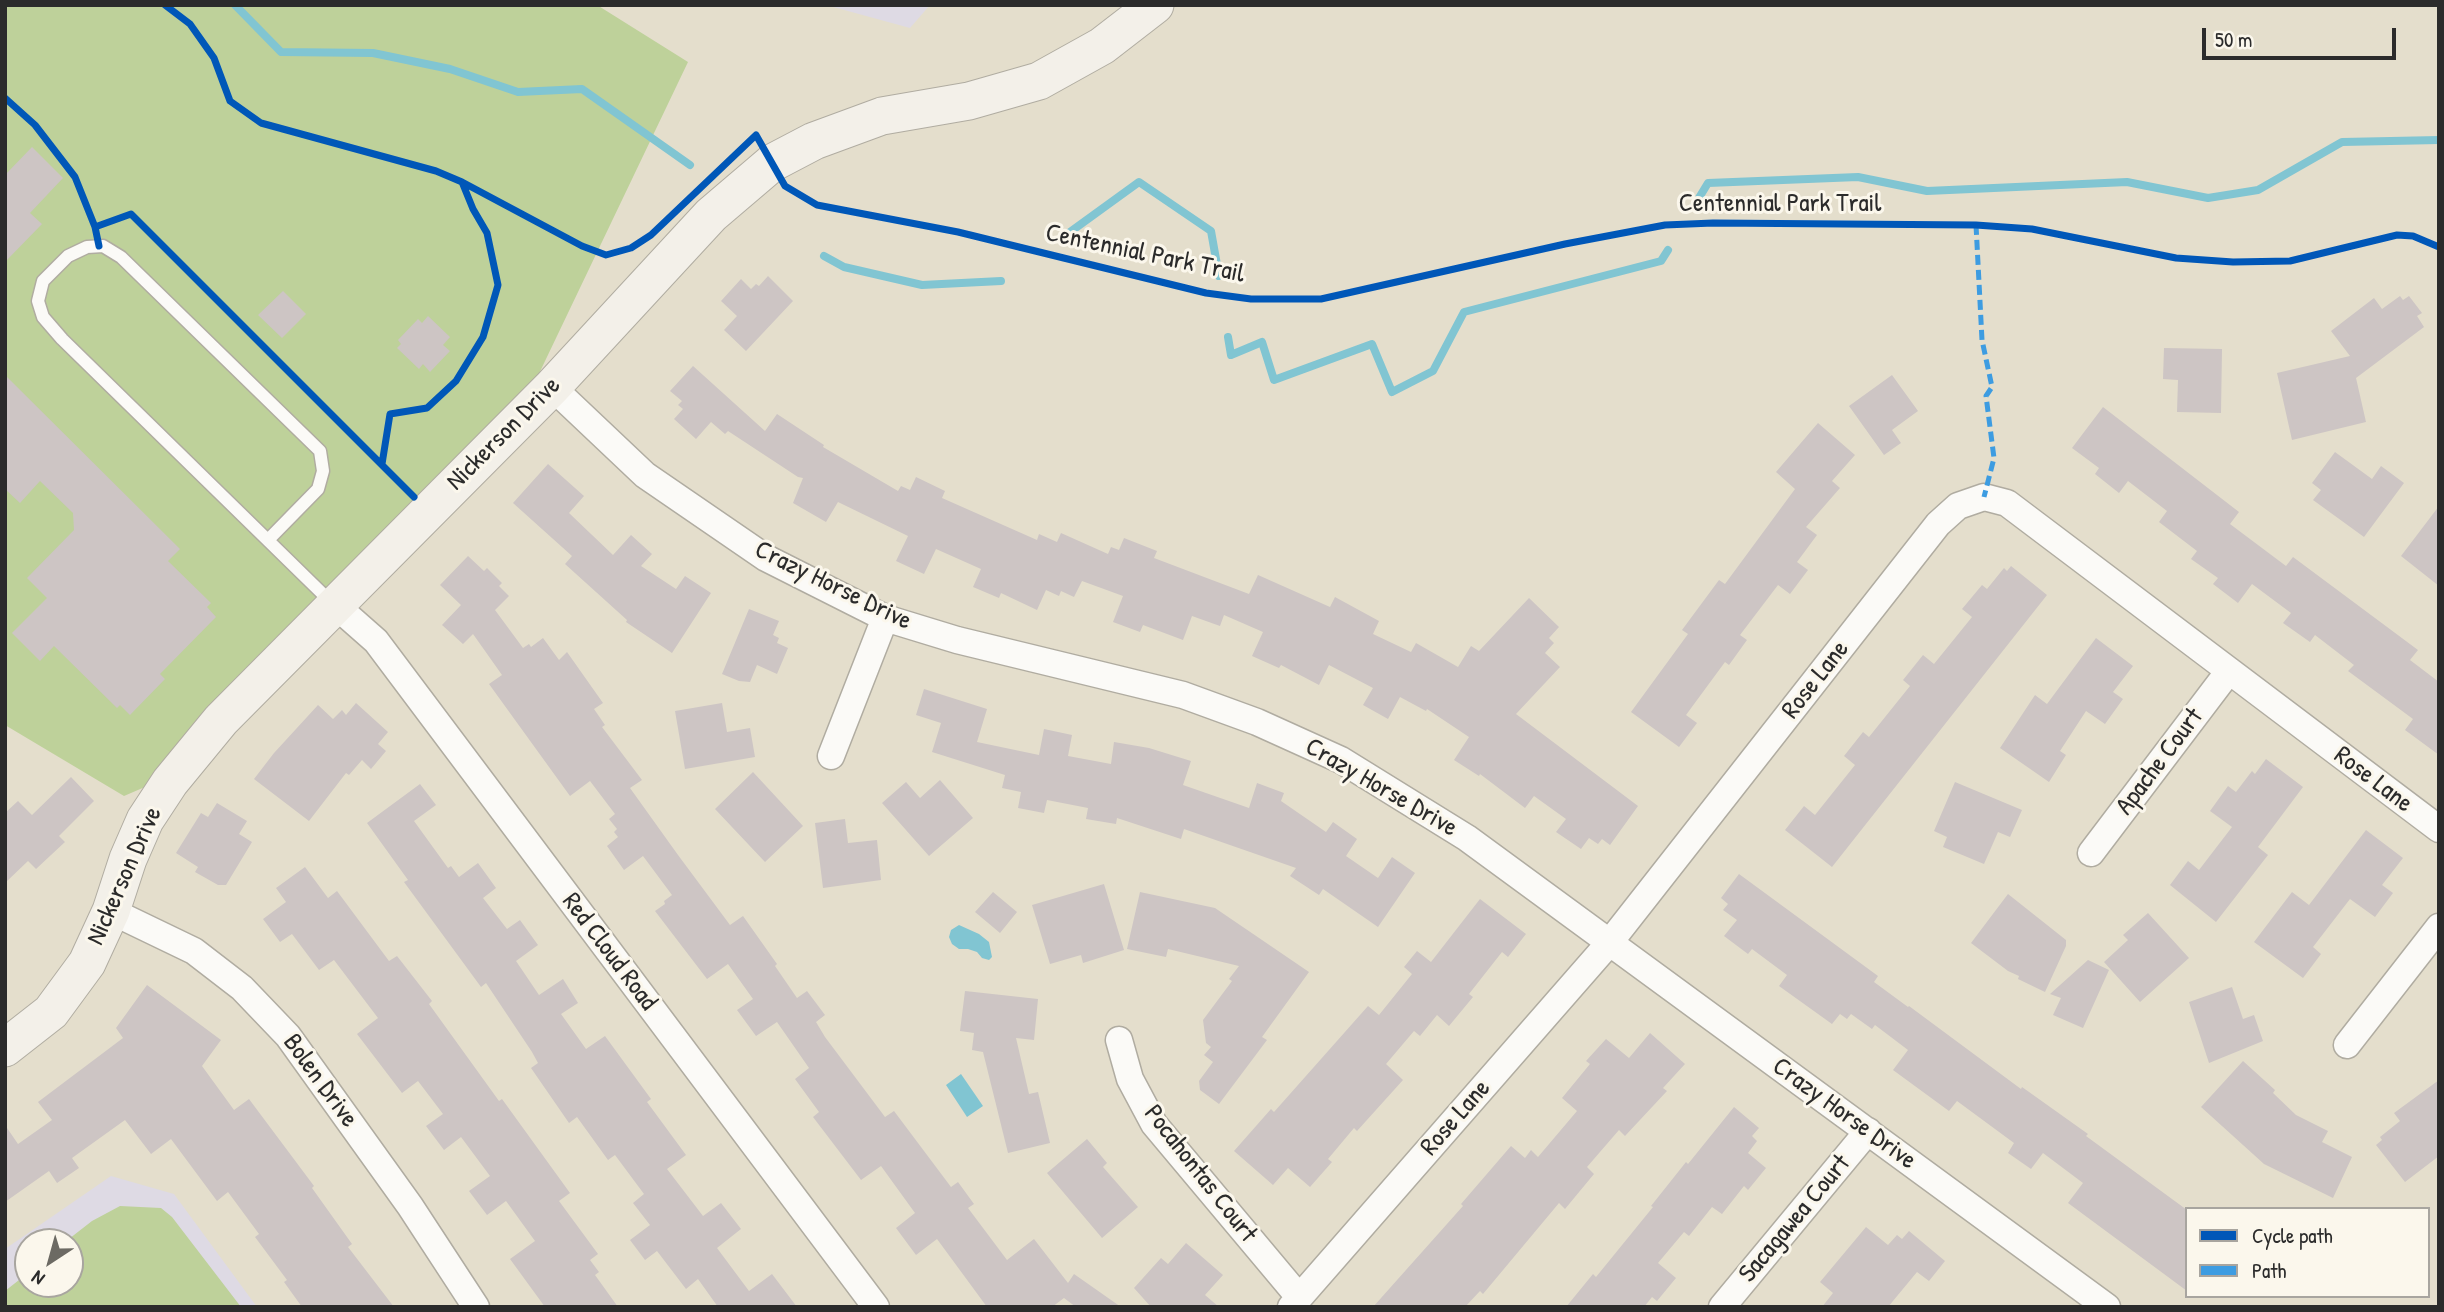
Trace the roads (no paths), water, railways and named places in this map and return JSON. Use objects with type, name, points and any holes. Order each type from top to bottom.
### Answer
[{"type":"street","name":"Nickerson Drive","points":[[5,1048],[51,1012],[87,962],[111,911],[128,859],[145,820],[170,782],[221,720],[552,387],[711,215],[772,163],[814,141],[882,117],[969,101],[1039,81],[1102,46],[1155,5]]},
{"type":"street","name":"Crazy Horse Drive","points":[[552,387],[656,483],[766,558],[885,618],[957,640],[1183,695],[1257,722],[1341,760],[1467,838],[2107,1307]]},
{"type":"street","name":"Rose Lane","points":[[1295,1302],[1610,942],[1938,524],[1958,506],[1984,496],[2007,503],[2439,830]]},
{"type":"street","name":"Red Cloud Road","points":[[334,604],[376,641],[876,1307]]},
{"type":"street","points":[[831,756],[885,618]]},
{"type":"street","name":"Apache Court","points":[[2091,853],[2229,671]]},
{"type":"street","name":"Bolen Drive","points":[[111,911],[194,951],[242,988],[288,1036],[410,1206],[476,1307]]},
{"type":"street","points":[[2347,1045],[2439,927]]},
{"type":"street","name":"Pocahontas Court","points":[[1119,1040],[1130,1079],[1154,1124],[1295,1302]]},
{"type":"street","name":"Sacagawea Court","points":[[1722,1307],[1868,1131]]},
{"type":"lane","points":[[268,540],[318,489],[323,471],[320,451],[121,257],[103,246],[87,247],[68,256],[43,281],[38,301],[44,317],[62,340],[268,540],[334,604]]},
{"type":"water","points":[[959,925],[989,942],[992,957],[989,960],[982,958],[977,952],[959,949],[952,944],[949,937],[951,930]]},
{"type":"water","points":[[961,1074],[983,1106],[967,1117],[946,1085]]},
{"type":"waterway","points":[[235,5],[281,52],[373,53],[450,69],[518,92],[582,89],[690,165]]},
{"type":"waterway","points":[[1694,206],[1708,183],[1858,177],[1927,191],[2127,182],[2208,198],[2258,190],[2342,142],[2439,140]]},
{"type":"waterway","points":[[1070,232],[1139,182],[1211,231],[1219,276]]},
{"type":"waterway","points":[[1228,337],[1231,355],[1262,342],[1274,380],[1372,344],[1392,392],[1433,371],[1464,312],[1661,261],[1668,250]]},
{"type":"waterway","points":[[824,256],[844,267],[922,285],[1001,281]]}]
